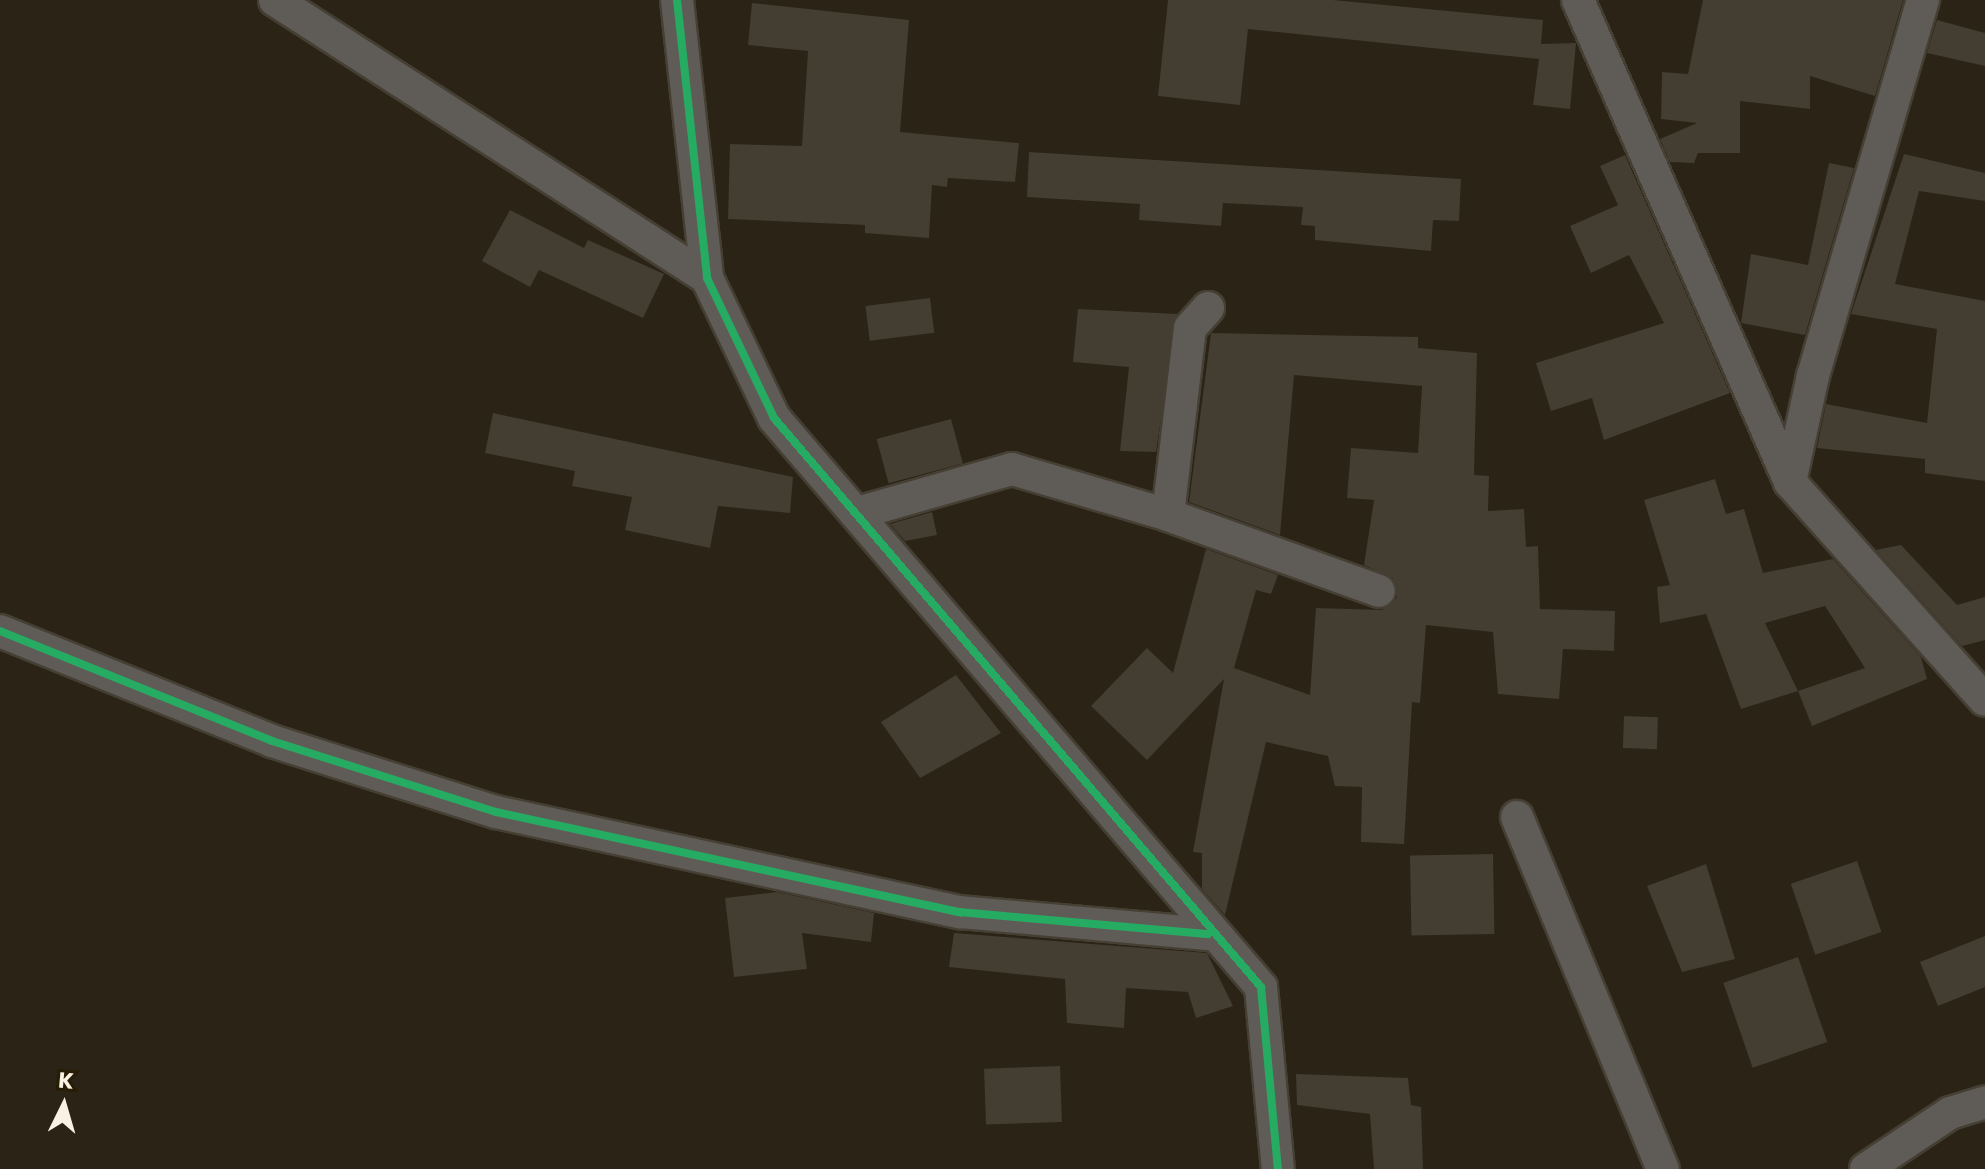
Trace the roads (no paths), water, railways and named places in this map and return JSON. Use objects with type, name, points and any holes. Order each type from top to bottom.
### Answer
[{"type":"street","points":[[275,0],[707,278]]},
{"type":"street","points":[[677,0],[707,278],[774,418],[861,512],[1208,934],[1261,987],[1278,1169]]},
{"type":"street","points":[[1578,0],[1790,482],[1985,700]]},
{"type":"street","points":[[1790,482],[1813,376],[1923,0]]},
{"type":"street","points":[[1168,515],[1190,328],[1208,308]]},
{"type":"street","points":[[861,512],[1012,469],[1168,515],[1379,591]]},
{"type":"street","points":[[0,631],[272,741],[496,812],[960,912],[1208,934]]},
{"type":"street","points":[[1517,817],[1663,1169]]},
{"type":"street","points":[[1875,1166],[1950,1113],[1985,1102]]}]
